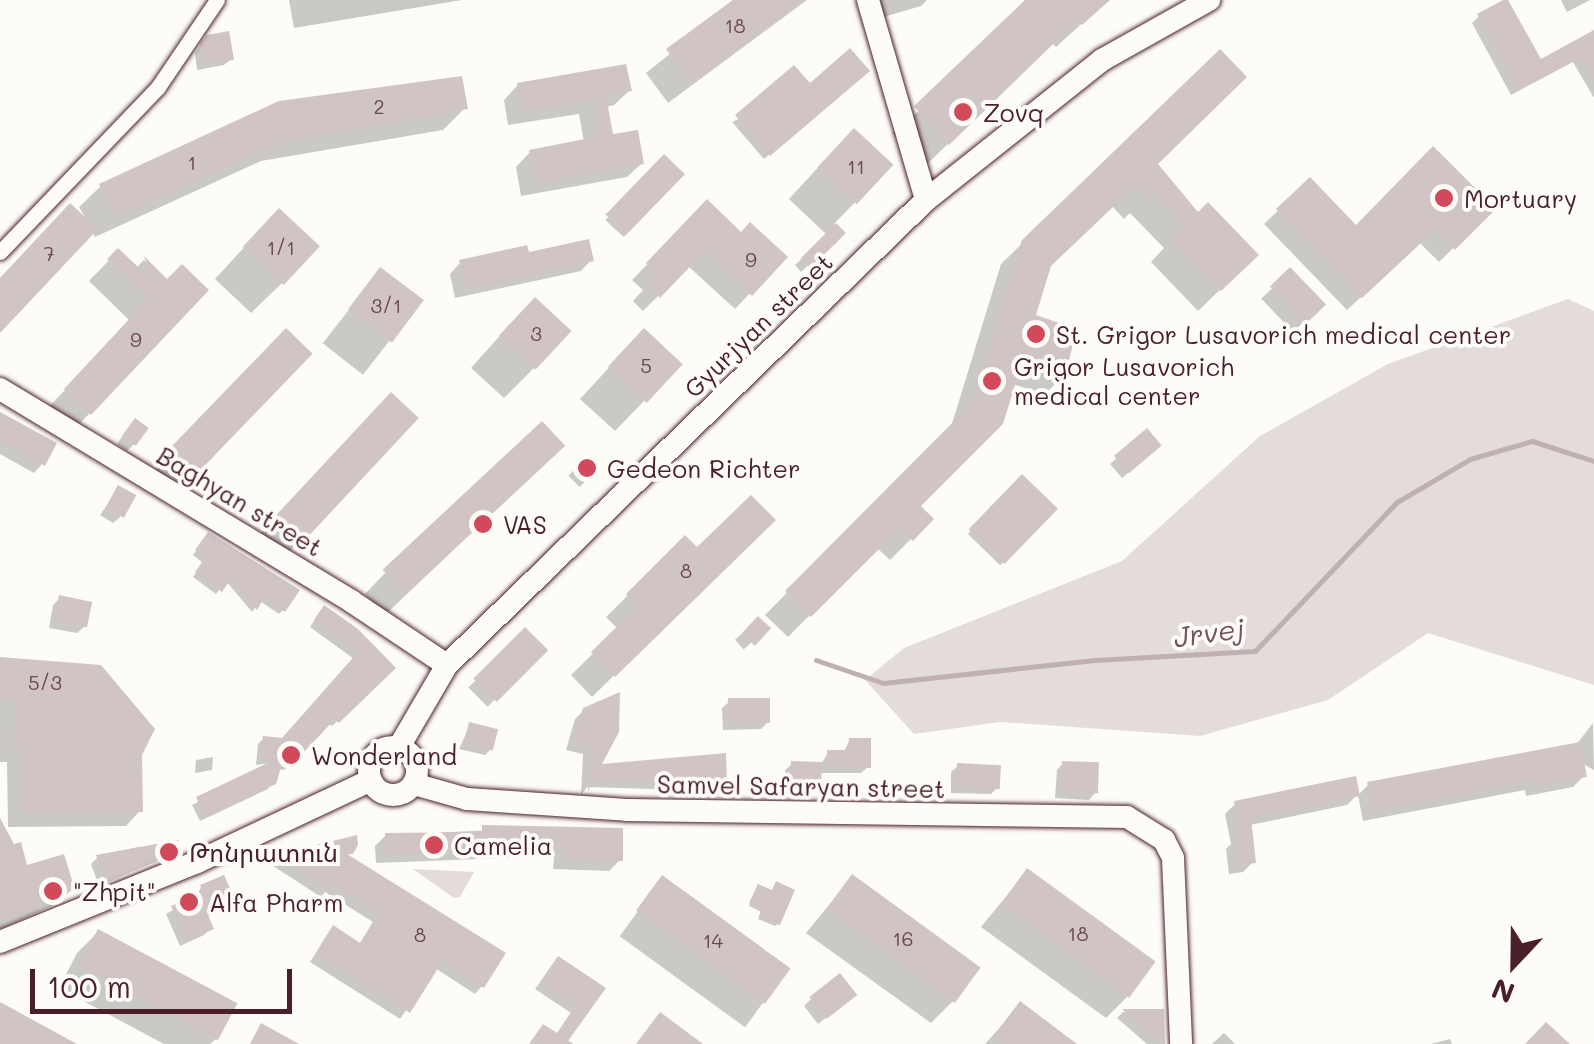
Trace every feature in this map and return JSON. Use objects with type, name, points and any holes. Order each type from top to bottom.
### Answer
[{"type":"street","points":[[0,252],[158,87],[217,0]]},
{"type":"street","points":[[868,0],[926,200]]},
{"type":"street","name":"Gyurjyan street","points":[[399,748],[447,665],[926,200],[1102,60],[1209,0]]},
{"type":"street","name":"Baghyan street","points":[[0,389],[352,600],[447,665]]},
{"type":"street","points":[[384,748],[399,748],[416,762],[414,784],[402,793],[388,794],[371,780],[373,758],[384,748]]},
{"type":"street","points":[[0,942],[197,862],[371,780]]},
{"type":"street","name":"Samvel Safaryan street","points":[[414,784],[467,799],[627,810],[1127,817],[1164,840],[1173,858],[1181,1044]]},
{"type":"shaded area","points":[[1568,299],[1594,311],[1594,685],[1428,633],[1328,700],[1200,736],[1000,722],[914,734],[865,680],[904,648],[1122,561],[1260,436],[1388,364]]},
{"type":"shaded area","points":[[413,869],[474,872],[460,897],[454,898]]},
{"type":"building","points":[[733,0],[803,0],[691,83],[666,49]]},
{"type":"building","points":[[1025,0],[1110,0],[1082,25],[1078,20],[949,145],[914,106]]},
{"type":"building","points":[[1508,0],[1541,59],[1594,30],[1594,80],[1581,57],[1519,90],[1477,14]]},
{"type":"building","points":[[229,31],[234,60],[204,64],[200,44],[207,35]]},
{"type":"building","points":[[850,48],[870,71],[770,156],[735,115],[794,65],[810,83]]},
{"type":"building","name":"St. Grigor Lusavorich medical center","points":[[1220,49],[1247,77],[1158,164],[1198,212],[1208,202],[1259,255],[1221,291],[1170,239],[1184,225],[1153,194],[1147,199],[1135,186],[1051,266],[1036,315],[1079,330],[1069,353],[1068,374],[1023,359],[1003,424],[921,506],[934,519],[913,541],[900,528],[811,617],[785,591],[972,403],[1022,240]]},
{"type":"building","points":[[626,64],[632,91],[606,96],[613,134],[638,130],[644,164],[535,183],[529,150],[600,136],[593,101],[522,111],[517,83]]},
{"type":"building","points":[[462,76],[468,109],[284,141],[118,217],[99,184],[279,101]]},
{"type":"building","points":[[854,128],[893,165],[857,204],[817,167]]},
{"type":"building","points":[[1433,146],[1496,209],[1455,250],[1435,230],[1362,298],[1276,209],[1310,177],[1356,225]]},
{"type":"building","points":[[664,154],[685,174],[627,235],[606,214]]},
{"type":"building","points":[[707,199],[741,232],[750,222],[788,257],[752,296],[704,252],[660,298],[646,284],[656,273],[646,263]]},
{"type":"building","points":[[70,203],[98,229],[0,333],[0,278]]},
{"type":"building","points":[[279,208],[320,246],[284,285],[243,247]]},
{"type":"building","points":[[836,223],[846,233],[811,268],[801,258]]},
{"type":"building","points":[[589,239],[594,261],[466,289],[459,260],[527,245],[529,252]]},
{"type":"building","points":[[118,248],[153,281],[144,256],[167,279],[182,264],[209,290],[91,415],[64,389],[148,299],[107,259]]},
{"type":"building","points":[[380,267],[424,300],[392,342],[348,309]]},
{"type":"building","points":[[1290,267],[1326,304],[1306,324],[1270,286]]},
{"type":"building","points":[[535,297],[572,331],[535,370],[499,336]]},
{"type":"building","points":[[286,328],[313,354],[192,478],[166,452]]},
{"type":"building","points":[[644,328],[683,364],[647,403],[608,367]]},
{"type":"building","points":[[391,392],[419,418],[302,543],[274,517]]},
{"type":"building","points":[[0,412],[57,443],[45,466],[0,441]]},
{"type":"building","points":[[135,418],[149,428],[136,446],[122,436]]},
{"type":"building","points":[[542,421],[565,446],[406,595],[383,570]]},
{"type":"building","points":[[1147,428],[1162,446],[1129,473],[1114,456]]},
{"type":"building","name":"Gedeon Richter","points":[[586,455],[601,468],[590,481],[575,468]]},
{"type":"building","points":[[1022,474],[1058,509],[1004,564],[969,529]]},
{"type":"building","points":[[118,485],[136,495],[124,518],[105,508]]},
{"type":"building","points":[[751,495],[776,520],[615,677],[591,652],[638,606],[626,594],[685,535],[697,547]]},
{"type":"building","points":[[208,532],[300,590],[285,612],[264,598],[257,610],[231,579],[222,592],[195,572],[205,558],[195,550]]},
{"type":"building","points":[[59,595],[92,602],[87,628],[54,620]]},
{"type":"building","points":[[324,605],[358,629],[396,668],[339,723],[335,719],[292,765],[282,764],[276,784],[206,817],[196,797],[276,759],[261,760],[263,736],[282,738],[358,652],[314,620]]},
{"type":"building","points":[[758,616],[771,628],[755,646],[742,634]]},
{"type":"building","points":[[525,627],[548,650],[497,702],[473,679]]},
{"type":"building","points":[[0,657],[101,665],[155,729],[142,755],[143,812],[21,813],[20,749],[14,749],[16,700],[0,699]]},
{"type":"building","points":[[620,692],[619,732],[602,764],[726,753],[727,783],[594,780],[588,791],[590,746],[573,741],[583,708]]},
{"type":"building","points":[[728,698],[770,698],[770,723],[728,723]]},
{"type":"building","points":[[469,722],[498,729],[493,751],[464,743]]},
{"type":"building","points":[[849,738],[871,738],[871,768],[827,767],[827,750],[848,750]]},
{"type":"building","points":[[1580,742],[1587,777],[1536,786],[1535,780],[1373,811],[1367,782]]},
{"type":"building","points":[[791,761],[822,762],[821,782],[790,781]]},
{"type":"building","points":[[1062,761],[1099,762],[1098,793],[1061,792]]},
{"type":"building","points":[[957,763],[1001,765],[1000,789],[956,787]]},
{"type":"building","points":[[1356,776],[1360,796],[1251,818],[1256,863],[1238,865],[1235,836],[1241,836],[1234,801]]},
{"type":"building","points":[[0,818],[14,844],[21,842],[27,865],[64,854],[75,890],[36,902],[38,909],[0,921]]},
{"type":"building","points":[[482,825],[623,828],[623,861],[563,859],[563,846],[476,846],[476,852],[385,853],[385,833],[482,832]]},
{"type":"building","points":[[357,835],[358,845],[353,854],[347,854],[506,953],[484,988],[442,962],[410,1013],[315,954],[333,925],[360,943],[378,914],[333,885],[330,891],[275,855]]},
{"type":"building","points":[[178,840],[182,852],[106,881],[96,855]]},
{"type":"building","points":[[1027,868],[1156,961],[1129,998],[1001,904]]},
{"type":"building","points":[[852,874],[981,967],[955,1003],[826,910]]},
{"type":"building","points":[[224,875],[236,902],[208,915],[214,929],[187,941],[171,906],[203,891],[200,885]]},
{"type":"building","points":[[662,875],[791,968],[765,1004],[636,911]]},
{"type":"building","points":[[776,881],[795,890],[780,925],[759,916],[762,909],[749,903],[758,884],[772,890]]},
{"type":"building","points":[[98,929],[238,1003],[218,1040],[78,966]]},
{"type":"building","points":[[558,956],[606,988],[568,1041],[573,1044],[529,1044],[543,1024],[557,1033],[576,1005],[540,982]]},
{"type":"building","points":[[840,973],[857,995],[827,1019],[809,997]]},
{"type":"building","points":[[1020,1001],[1077,1044],[1002,1044],[993,1037]]},
{"type":"building","points":[[0,1002],[77,1044],[0,1044]]},
{"type":"building","points":[[1122,1009],[1164,1009],[1165,1044],[1161,1044]]},
{"type":"building","points":[[660,1012],[703,1044],[636,1044]]},
{"type":"building","points":[[1546,1022],[1570,1044],[1525,1044]]},
{"type":"building","points":[[261,1023],[299,1044],[250,1044]]},
{"type":"waterway","name":"Jrvej","points":[[816,660],[883,683],[1095,660],[1255,651],[1397,502],[1470,459],[1532,441],[1594,461]]},
{"type":"place","name":"Zovq","points":[[963,112]]},
{"type":"place","name":"Mortuary","points":[[1444,198]]},
{"type":"place","name":"St. Grigor Lusavorich medical center","points":[[1036,334]]},
{"type":"place","name":"Grigor Lusavorich medical center","points":[[992,381]]},
{"type":"place","name":"Gedeon Richter","points":[[587,468]]},
{"type":"place","name":"VAS","points":[[483,524]]},
{"type":"place","name":"Wonderland","points":[[291,755]]},
{"type":"place","name":"Camelia","points":[[434,845]]},
{"type":"place","name":"Թոնրատուն","points":[[169,852]]},
{"type":"place","name":"\"Zhpit\"","points":[[53,891]]},
{"type":"place","name":"Alfa Pharm","points":[[189,902]]}]
